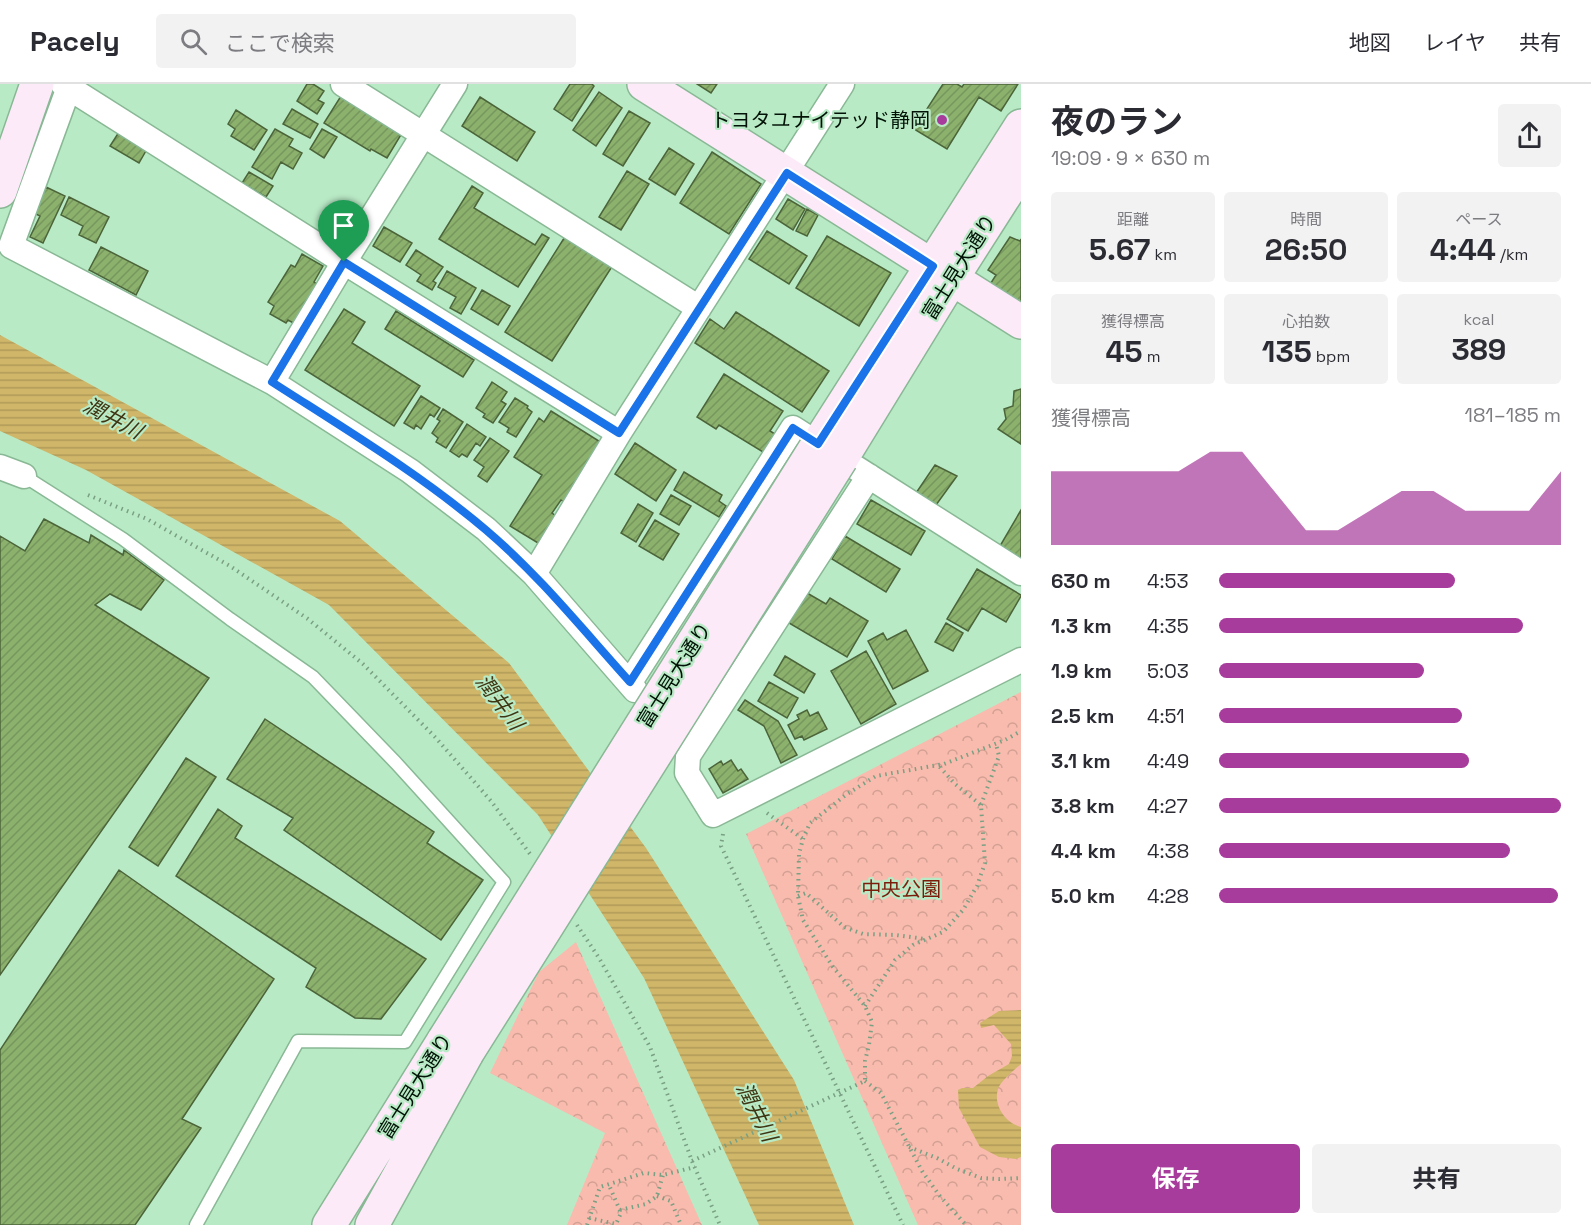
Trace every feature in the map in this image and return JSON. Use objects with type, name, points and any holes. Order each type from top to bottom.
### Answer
[{"type":"street","points":[[0,191],[37,84]]},
{"type":"street","points":[[343,84],[699,308]]},
{"type":"street","points":[[272,382],[455,84]]},
{"type":"street","points":[[644,84],[1021,322]]},
{"type":"street","points":[[534,574],[619,433],[842,84]]},
{"type":"street","points":[[619,433],[66,86],[11,246],[272,382],[410,471],[486,529],[534,574],[632,686],[793,428],[1021,573]]},
{"type":"street","name":"富士見大通り","points":[[329,1225],[455,1046],[830,452],[942,272],[1021,126]]},
{"type":"street","name":"富士見大通り","points":[[942,272],[1021,170]]},
{"type":"street","points":[[0,467],[24,476]]},
{"type":"street","points":[[869,476],[688,756],[687,773],[713,815],[1021,660]]},
{"type":"street","name":"富士見大通り","points":[[372,1225],[455,1046]]},
{"type":"lane","points":[[24,476],[123,539],[313,677],[396,763],[504,882],[405,1042],[298,1041],[196,1225]]},
{"type":"path","points":[[865,1081],[865,1061],[872,1022],[865,1006],[838,974],[803,920],[798,896],[799,854],[810,823],[847,794],[876,776],[938,765],[996,744],[1021,731]]},
{"type":"path","points":[[865,1006],[895,960],[913,945],[943,932],[963,910],[977,886],[985,863],[981,805],[999,756],[996,744]]},
{"type":"path","points":[[938,765],[955,784],[981,805]]},
{"type":"path","points":[[748,799],[803,839]]},
{"type":"path","points":[[723,830],[721,846],[903,1225]]},
{"type":"path","points":[[798,896],[806,893],[844,927],[863,934],[926,939]]},
{"type":"path","points":[[720,1225],[692,1161],[865,1081]]},
{"type":"path","points":[[865,1081],[881,1094],[922,1171],[939,1195],[966,1225]]},
{"type":"path","points":[[909,1147],[981,1178],[1021,1178]]},
{"type":"path","points":[[587,1225],[600,1187],[644,1173],[663,1175],[695,1167]]},
{"type":"path","points":[[620,1210],[646,1204],[657,1196],[663,1175]]},
{"type":"path","points":[[589,1218],[616,1224],[621,1213],[609,1185]]},
{"type":"path","points":[[657,1196],[671,1201],[681,1225]]},
{"type":"green space","name":"中央公園","points":[[1021,692],[1021,1225],[918,1225],[746,834]]},
{"type":"green space","points":[[576,942],[702,1225],[567,1225],[605,1133],[490,1073],[539,972]]},
{"type":"water","name":"潤井川","points":[[0,335],[340,521],[509,663],[646,848],[794,1080],[854,1225],[759,1225],[644,978],[538,815],[329,605],[86,470],[0,431]]},
{"type":"water","points":[[1021,1010],[1021,1064],[1002,1083],[997,1095],[999,1107],[1005,1117],[1021,1127],[1021,1157],[1016,1159],[999,1157],[980,1147],[959,1108],[958,1090],[973,1088],[1009,1064],[1012,1056],[1011,1044],[994,1025],[981,1028],[980,1023],[999,1011]]},
{"type":"building","points":[[307,84],[313,84],[324,91],[318,100],[324,103],[317,114],[297,101]]},
{"type":"building","points":[[570,84],[592,84],[594,86],[572,121],[554,109]]},
{"type":"building","points":[[697,84],[717,84],[711,93]]},
{"type":"building","name":"トヨタユナイテッド静岡","points":[[943,84],[957,84],[962,87],[964,84],[1018,84],[1001,111],[979,97],[947,149],[914,129]]},
{"type":"building","points":[[599,92],[622,108],[596,146],[573,130]]},
{"type":"building","points":[[341,96],[402,133],[387,158],[371,149],[370,151],[324,123]]},
{"type":"building","points":[[480,97],[535,132],[517,161],[462,126]]},
{"type":"building","points":[[292,109],[318,124],[310,138],[283,124]]},
{"type":"building","points":[[236,110],[267,130],[254,150],[231,136],[235,129],[228,124]]},
{"type":"building","points":[[629,111],[650,123],[623,166],[603,154]]},
{"type":"building","points":[[275,129],[293,139],[289,146],[302,153],[293,169],[281,162],[272,179],[252,167]]},
{"type":"building","points":[[322,129],[337,137],[324,158],[310,149]]},
{"type":"building","points":[[119,132],[147,149],[139,163],[110,146]]},
{"type":"building","points":[[669,148],[694,164],[675,195],[649,179]]},
{"type":"building","points":[[712,152],[761,184],[729,234],[680,203]]},
{"type":"building","points":[[627,171],[649,184],[621,230],[599,217]]},
{"type":"building","points":[[249,172],[273,186],[266,197],[242,183]]},
{"type":"building","points":[[472,186],[483,193],[474,208],[535,245],[542,234],[549,238],[518,287],[439,239]]},
{"type":"building","points":[[46,187],[65,196],[43,243],[30,237],[40,216],[34,213]]},
{"type":"building","points":[[69,197],[109,217],[96,243],[79,235],[83,226],[61,215]]},
{"type":"building","points":[[788,199],[805,209],[793,230],[776,219]]},
{"type":"building","points":[[807,209],[818,215],[807,236],[796,231]]},
{"type":"building","points":[[384,227],[412,243],[400,262],[373,246]]},
{"type":"building","points":[[767,231],[807,256],[789,284],[749,259]]},
{"type":"building","points":[[566,235],[613,265],[552,361],[505,332]]},
{"type":"building","points":[[827,236],[891,273],[859,326],[796,288]]},
{"type":"building","points":[[1010,237],[1020,241],[1021,239],[1021,303],[989,286],[996,275],[988,270]]},
{"type":"building","points":[[101,247],[148,271],[136,295],[89,270]]},
{"type":"building","points":[[416,250],[443,267],[433,281],[436,283],[432,290],[417,281],[421,275],[406,265]]},
{"type":"building","points":[[302,254],[323,266],[314,282],[320,286],[297,325],[288,320],[286,323],[270,314],[274,306],[268,302],[291,265],[295,267]]},
{"type":"building","points":[[447,271],[476,288],[461,314],[450,308],[456,297],[438,287]]},
{"type":"building","points":[[482,290],[510,306],[498,325],[471,309]]},
{"type":"building","points":[[344,309],[365,322],[352,343],[420,386],[394,426],[305,370]]},
{"type":"building","points":[[396,311],[474,360],[463,377],[385,329]]},
{"type":"building","points":[[736,312],[829,371],[802,412],[695,343],[710,319],[724,329]]},
{"type":"building","points":[[724,374],[783,411],[770,431],[775,434],[763,452],[719,425],[716,429],[697,417]]},
{"type":"building","points":[[492,382],[507,392],[501,401],[506,404],[493,423],[483,417],[485,414],[476,408]]},
{"type":"building","points":[[1021,389],[1021,444],[998,429],[1006,419],[1004,409],[1013,406],[1014,391]]},
{"type":"building","points":[[421,396],[440,408],[434,417],[430,414],[421,429],[416,425],[414,429],[404,423]]},
{"type":"building","points":[[515,398],[528,406],[527,408],[532,412],[516,437],[507,432],[509,428],[499,422]]},
{"type":"building","points":[[443,409],[463,422],[446,448],[436,442],[438,438],[432,433],[440,421],[437,419]]},
{"type":"building","points":[[551,411],[602,443],[564,502],[561,500],[552,513],[556,516],[538,543],[510,526],[542,475],[514,457],[539,418],[544,422]]},
{"type":"building","points":[[467,424],[486,437],[480,446],[476,443],[467,457],[462,454],[459,457],[450,451]]},
{"type":"building","points":[[490,438],[509,451],[487,482],[478,476],[484,467],[474,460]]},
{"type":"building","points":[[635,443],[676,470],[656,501],[615,474]]},
{"type":"building","points":[[935,465],[957,476],[936,505],[916,493]]},
{"type":"building","points":[[684,472],[722,495],[719,501],[726,506],[719,517],[674,490]]},
{"type":"building","points":[[671,495],[691,506],[679,525],[660,514]]},
{"type":"building","points":[[871,500],[925,531],[911,555],[857,524]]},
{"type":"building","points":[[638,504],[653,513],[636,542],[621,533]]},
{"type":"building","points":[[1021,510],[1021,558],[1000,546]]},
{"type":"building","points":[[44,519],[89,543],[91,535],[123,555],[124,550],[164,580],[141,610],[110,594],[95,605],[209,678],[0,975],[0,536],[25,551]]},
{"type":"building","points":[[655,520],[679,534],[663,560],[639,546]]},
{"type":"building","points":[[845,536],[900,569],[886,592],[832,559]]},
{"type":"building","points":[[977,569],[1021,596],[1006,622],[982,608],[968,631],[947,619]]},
{"type":"building","points":[[807,593],[826,604],[830,598],[868,621],[847,657],[789,623]]},
{"type":"building","points":[[946,623],[963,633],[953,651],[935,642]]},
{"type":"building","points":[[906,630],[928,671],[893,689],[868,641],[883,633],[887,640]]},
{"type":"building","points":[[866,651],[896,704],[861,724],[831,671]]},
{"type":"building","points":[[785,656],[815,674],[804,693],[774,675]]},
{"type":"building","points":[[769,682],[798,698],[787,718],[758,701]]},
{"type":"building","points":[[745,700],[778,721],[797,755],[781,763],[764,726],[738,710]]},
{"type":"building","points":[[807,710],[810,716],[818,712],[827,729],[804,740],[802,736],[795,739],[788,725],[799,719],[797,715]]},
{"type":"building","points":[[265,719],[434,832],[427,843],[483,880],[441,940],[284,830],[293,818],[227,779]]},
{"type":"building","points":[[186,758],[216,777],[158,866],[129,847]]},
{"type":"building","points":[[731,760],[738,771],[741,769],[748,779],[723,793],[709,769],[721,761],[723,765]]},
{"type":"building","points":[[218,809],[242,826],[235,838],[426,959],[381,1019],[355,1018],[306,987],[316,968],[176,876]]},
{"type":"building","points":[[119,870],[274,979],[182,1119],[201,1128],[135,1225],[0,1225],[0,1050]]},
{"type":"place","name":"トヨタユナイテッド静岡","points":[[942,120]]},
{"type":"route","points":[[787,173],[933,266],[818,444],[793,428],[630,682],[534,574],[486,529],[410,471],[272,382],[344,262],[619,433],[787,173]]}]
